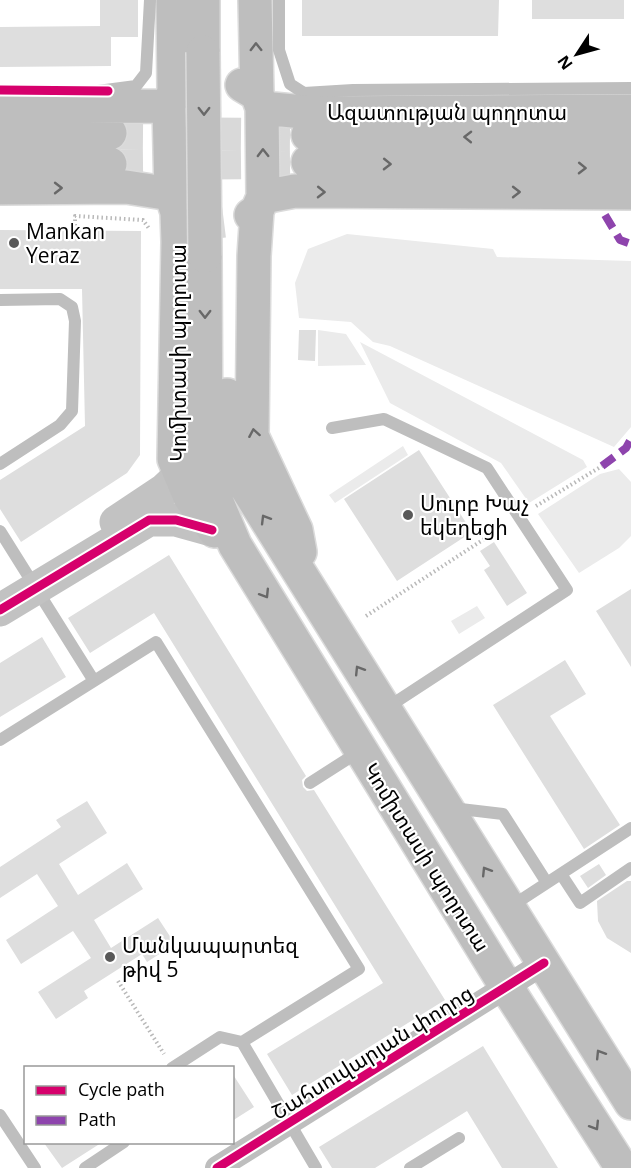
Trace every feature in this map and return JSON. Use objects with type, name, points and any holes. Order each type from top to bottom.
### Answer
[{"type":"main road","name":"Կոմիտասի պողոտա","points":[[173,0],[180,208],[174,459],[180,475],[190,497],[223,537],[361,750],[507,988],[622,1168]]},
{"type":"main road","points":[[203,0],[215,52]]},
{"type":"main road","points":[[216,256],[215,52],[225,0]]},
{"type":"main road","name":"Կոմիտասի պողոտա","points":[[255,0],[252,436],[296,530],[307,586]]},
{"type":"main road","points":[[0,107],[177,94]]},
{"type":"main road","name":"Ազատության պողոտա","points":[[254,96],[307,113],[631,111]]},
{"type":"main road","points":[[0,131],[110,148],[0,164]]},
{"type":"main road","name":"Ազատության պողոտա","points":[[631,138],[308,149],[631,169]]},
{"type":"main road","points":[[0,188],[126,187],[180,208]]},
{"type":"main road","points":[[254,209],[295,191],[631,193]]},
{"type":"main road","name":"Կոմիտասի պողոտա","points":[[216,256],[207,476],[223,537]]},
{"type":"main road","name":"Կոմիտասի պողոտա","points":[[216,256],[227,433],[236,471],[631,1103]]},
{"type":"street","points":[[0,610],[32,583],[164,490],[180,475]]},
{"type":"street","points":[[0,595],[32,583],[149,520],[176,520],[223,537]]},
{"type":"street","name":"Շահսուվարյան փողոց","points":[[217,1168],[544,963]]},
{"type":"lane","points":[[0,90],[108,91],[136,86],[146,73],[150,0]]},
{"type":"lane","points":[[279,0],[279,50],[290,84],[304,93],[353,90],[631,88]]},
{"type":"lane","points":[[0,300],[60,299],[72,307],[75,321],[72,411],[60,425],[0,464]]},
{"type":"lane","points":[[332,428],[384,419],[487,468],[567,590],[384,709]]},
{"type":"lane","points":[[0,531],[94,681]]},
{"type":"lane","points":[[0,740],[156,642],[268,809],[359,969],[242,1042],[220,1037],[174,1066]]},
{"type":"lane","points":[[310,783],[361,750]]},
{"type":"lane","points":[[446,807],[503,814],[547,883]]},
{"type":"lane","points":[[509,908],[631,828]]},
{"type":"lane","points":[[561,874],[580,903],[631,868]]},
{"type":"lane","points":[[242,1042],[316,1168]]},
{"type":"lane","points":[[0,1115],[35,1168]]},
{"type":"lane","points":[[410,1168],[459,1138]]},
{"type":"lane","points":[[85,1168],[122,1144]]},
{"type":"path","points":[[75,230],[75,216],[143,220],[153,233]]},
{"type":"path","points":[[536,506],[602,466]]},
{"type":"path","points":[[366,616],[498,530]]},
{"type":"path","points":[[118,981],[171,1066]]},
{"type":"shaded area","points":[[347,234],[493,249],[497,257],[631,261],[631,427],[614,447],[390,346],[373,342],[351,322],[299,318],[295,283],[308,249]]},
{"type":"shaded area","points":[[318,330],[346,334],[366,365],[318,366]]},
{"type":"shaded area","points":[[360,342],[583,460],[587,467],[529,503],[501,463],[390,403]]},
{"type":"shaded area","points":[[403,446],[408,455],[335,503],[329,495]]},
{"type":"shaded area","points":[[619,469],[631,482],[631,536],[619,548],[579,573],[538,514],[600,474]]},
{"type":"shaded area","points":[[477,606],[485,618],[459,634],[451,621]]},
{"type":"building","points":[[100,0],[138,0],[138,37],[111,37],[111,66],[0,67],[0,27],[100,26]]},
{"type":"building","points":[[302,0],[499,0],[498,36],[302,36]]},
{"type":"building","points":[[532,0],[624,0],[624,19],[532,19]]},
{"type":"building","points":[[0,230],[141,231],[140,455],[127,473],[21,542],[0,509],[0,480],[85,426],[82,289],[0,289]]},
{"type":"building","points":[[299,330],[316,330],[315,361],[298,360]]},
{"type":"building","name":"Սուրբ Խաչ եկեղեցի","points":[[419,450],[472,532],[397,581],[344,499]]},
{"type":"building","points":[[494,542],[527,593],[507,606],[484,570],[490,566],[480,551]]},
{"type":"building","points":[[169,555],[306,776],[302,780],[303,787],[307,791],[314,790],[445,1000],[292,1095],[267,1054],[383,983],[154,613],[90,653],[68,618]]},
{"type":"building","points":[[631,589],[631,667],[596,611]]},
{"type":"building","points":[[42,637],[66,677],[0,717],[0,663]]},
{"type":"building","points":[[565,660],[586,694],[550,716],[620,825],[584,849],[493,705]]},
{"type":"building","points":[[87,801],[107,833],[59,864],[78,895],[127,863],[143,889],[94,920],[111,948],[158,918],[175,944],[147,962],[142,954],[84,991],[88,998],[56,1019],[38,992],[91,958],[73,931],[21,964],[6,940],[58,906],[37,874],[0,898],[0,867],[61,827],[56,820]]},
{"type":"building","points":[[599,864],[606,875],[588,888],[580,876]]},
{"type":"building","points":[[627,881],[631,881],[631,953],[607,938],[598,921],[597,901]]},
{"type":"building","points":[[483,1046],[558,1168],[502,1168],[467,1111],[375,1168],[332,1168],[319,1147]]},
{"type":"building","points":[[234,1076],[254,1107],[234,1120]]},
{"type":"building","points":[[45,1144],[99,1144],[62,1168]]},
{"type":"tunnel","points":[[110,133],[308,135]]},
{"type":"tunnel","points":[[110,164],[308,162]]},
{"type":"tunnel","points":[[191,220],[217,222],[241,219]]},
{"type":"marked path","points":[[605,215],[620,240],[631,244]]},
{"type":"marked path","points":[[602,466],[626,448],[631,439]]},
{"type":"cycle path","points":[[0,90],[108,91]]},
{"type":"cycle path","points":[[0,610],[149,520],[176,520],[212,530]]},
{"type":"cycle path","points":[[217,1168],[544,963]]},
{"type":"place","name":"Mankan Yeraz","points":[[14,243]]},
{"type":"place","name":"Սուրբ Խաչ եկեղեցի","points":[[408,515]]},
{"type":"place","name":"Մանկապարտեզ թիվ 5","points":[[110,957]]}]
